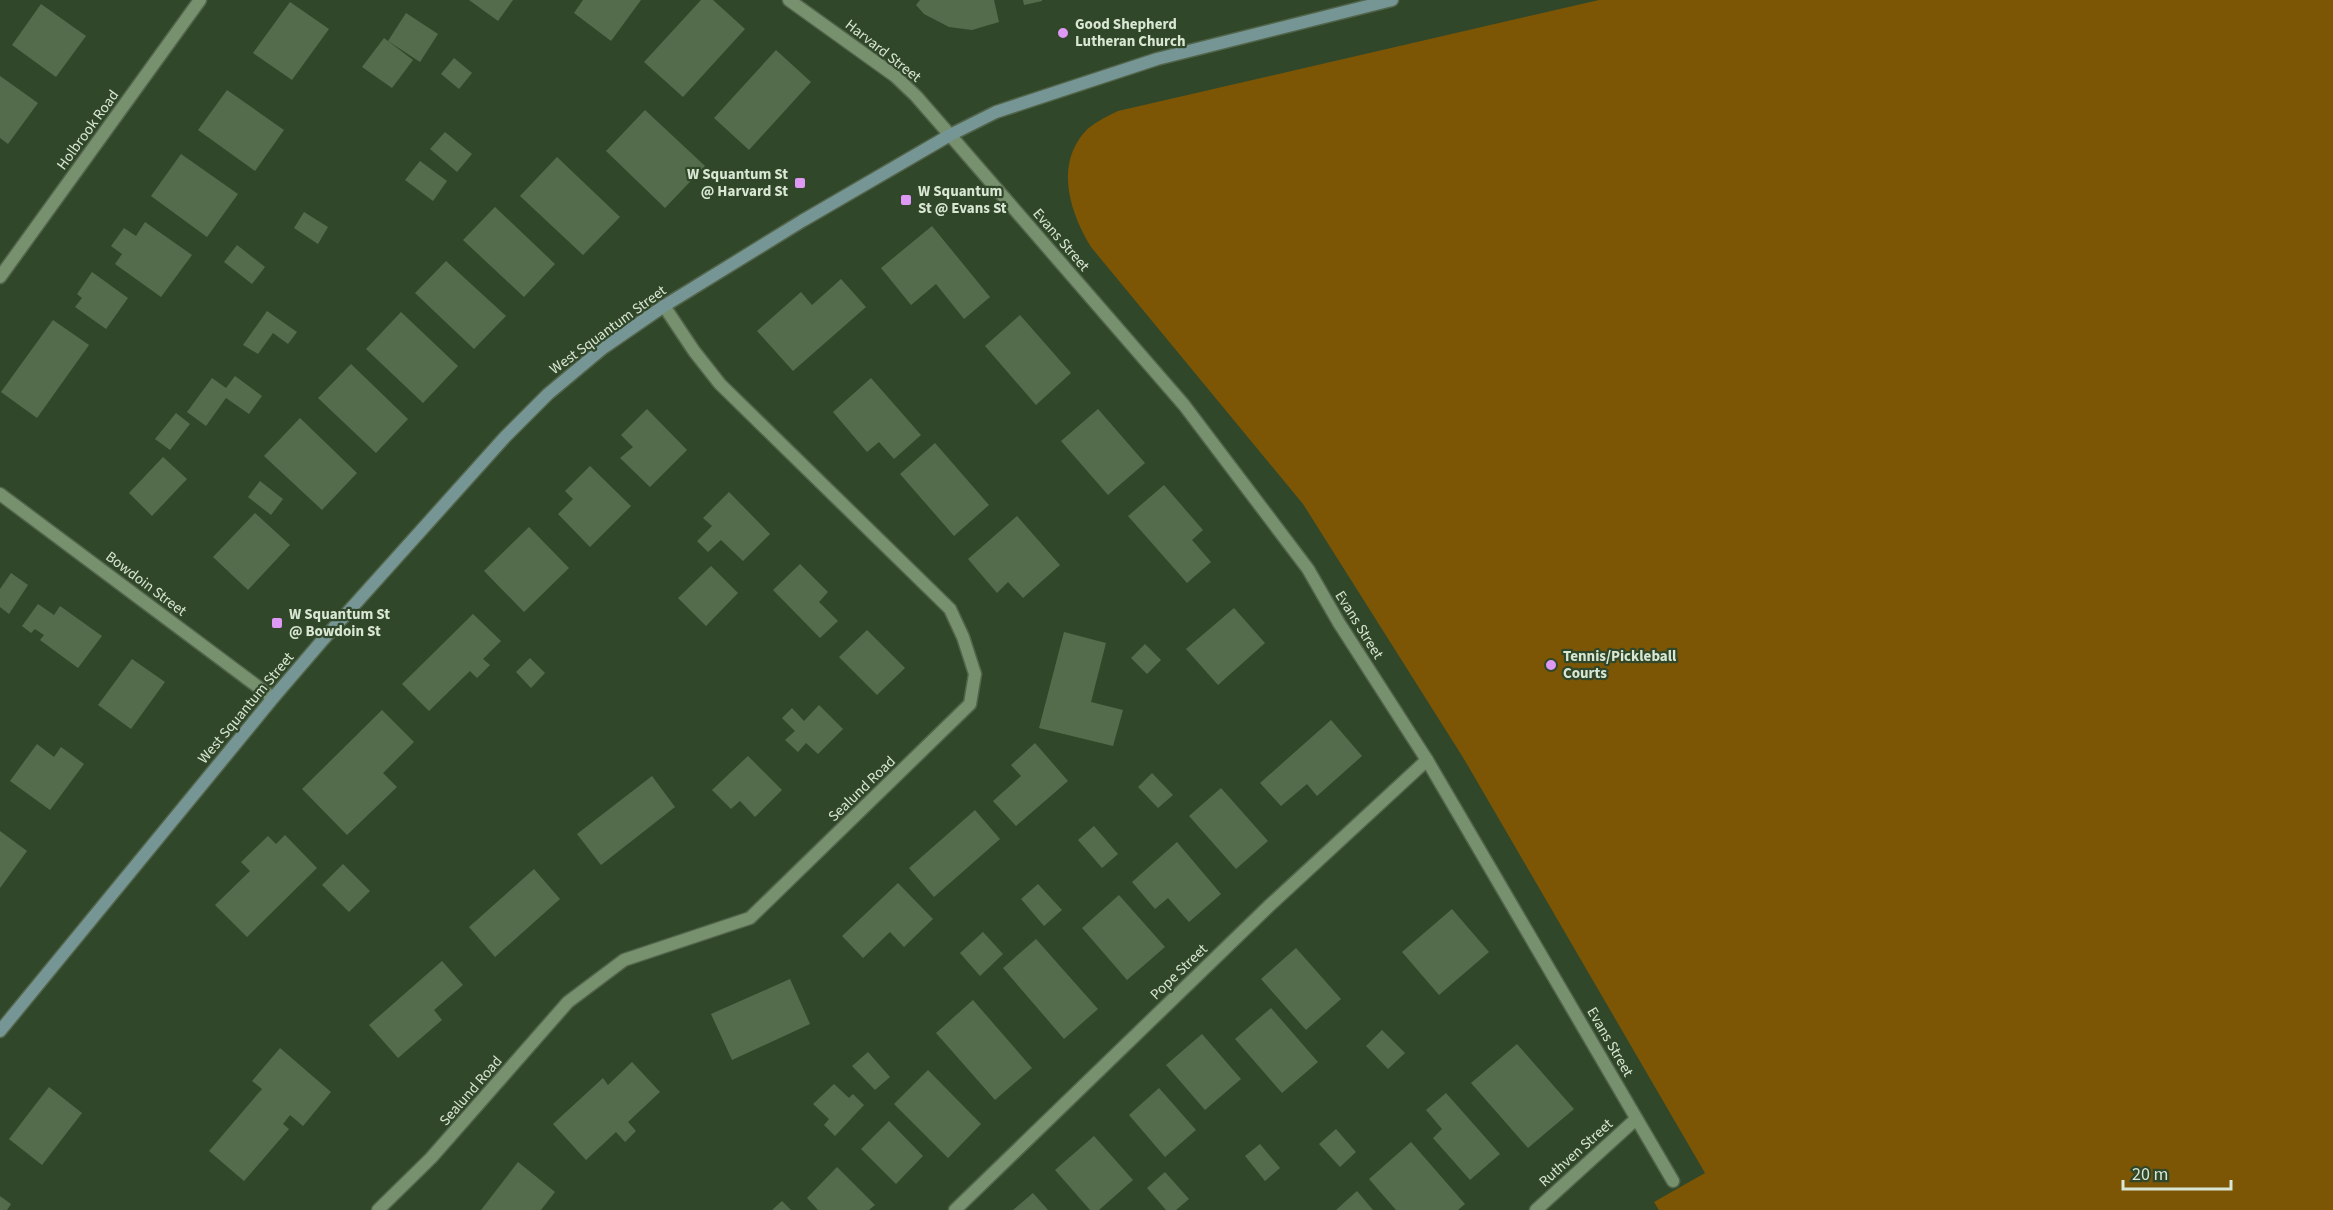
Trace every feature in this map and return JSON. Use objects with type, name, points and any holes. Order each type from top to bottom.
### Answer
[{"type":"main road","name":"West Squantum Street","points":[[0,1031],[273,698],[512,429],[576,369],[664,306],[802,221],[950,135],[996,112],[1124,69],[1193,49],[1392,0]]},
{"type":"street","name":"Holbrook Road","points":[[0,278],[200,0]]},
{"type":"street","name":"Harvard Street","points":[[789,0],[895,76],[950,135]]},
{"type":"street","name":"Evans Street","points":[[950,135],[1160,377],[1207,434],[1308,569],[1339,623],[1427,760],[1673,1181]]},
{"type":"street","name":"Sealund Road","points":[[378,1210],[431,1158],[568,1002],[624,960],[750,918],[970,704],[975,674],[963,637],[950,609],[720,384],[698,357],[664,306]]},
{"type":"street","name":"Bowdoin Street","points":[[0,494],[273,698]]},
{"type":"street","name":"Pope Street","points":[[955,1210],[1269,906],[1427,760]]},
{"type":"street","name":"Ruthven Street","points":[[1536,1210],[1636,1119]]},
{"type":"shaded area","points":[[1599,0],[2333,0],[2333,1210],[1659,1210],[1654,1202],[1705,1173],[1464,759],[1303,504],[1091,247],[1072,206],[1068,176],[1074,147],[1083,134],[1095,123],[1118,111]]},
{"type":"building","points":[[469,0],[513,0],[498,21]]},
{"type":"building","points":[[583,0],[641,0],[611,41],[574,13]]},
{"type":"building","points":[[701,0],[713,0],[745,29],[683,97],[644,62]]},
{"type":"building","points":[[920,0],[994,0],[999,22],[972,30],[949,27],[924,14],[916,5]]},
{"type":"building","points":[[1023,0],[1042,0],[1042,1],[1024,5]]},
{"type":"building","points":[[290,2],[329,29],[292,80],[253,53]]},
{"type":"building","points":[[41,4],[86,36],[56,77],[12,45]]},
{"type":"building","points":[[406,13],[438,34],[420,62],[388,41]]},
{"type":"building","points":[[384,38],[413,60],[392,88],[362,67]]},
{"type":"building","points":[[776,50],[811,82],[749,150],[714,118]]},
{"type":"building","points":[[454,58],[472,73],[459,89],[441,74]]},
{"type":"building","points":[[0,76],[38,103],[8,144],[0,138]]},
{"type":"building","points":[[227,90],[284,130],[255,171],[198,130]]},
{"type":"building","points":[[645,110],[705,166],[665,208],[606,151]]},
{"type":"building","points":[[445,132],[472,154],[457,172],[430,149]]},
{"type":"building","points":[[181,154],[238,194],[207,237],[151,196]]},
{"type":"building","points":[[557,157],[620,217],[583,255],[520,196]]},
{"type":"building","points":[[420,161],[447,181],[433,201],[405,180]]},
{"type":"building","points":[[495,207],[555,264],[524,297],[463,240]]},
{"type":"building","points":[[304,212],[328,227],[318,244],[294,228]]},
{"type":"building","points":[[145,222],[192,255],[161,297],[115,264],[122,254],[111,246],[124,228],[136,236]]},
{"type":"building","points":[[932,226],[990,297],[964,319],[936,284],[911,305],[881,268]]},
{"type":"building","points":[[237,245],[265,267],[252,284],[224,262]]},
{"type":"building","points":[[446,261],[506,316],[474,349],[415,293]]},
{"type":"building","points":[[92,272],[128,298],[106,329],[75,307],[82,298],[77,294]]},
{"type":"building","points":[[841,279],[866,307],[793,371],[757,331],[801,292],[812,305]]},
{"type":"building","points":[[267,311],[297,332],[288,344],[273,333],[258,354],[243,345]]},
{"type":"building","points":[[401,312],[458,366],[423,403],[366,349]]},
{"type":"building","points":[[1020,315],[1071,373],[1036,405],[985,346]]},
{"type":"building","points":[[53,320],[89,345],[37,418],[1,392]]},
{"type":"building","points":[[351,364],[408,419],[376,453],[318,398]]},
{"type":"building","points":[[235,376],[262,396],[249,414],[226,398],[206,426],[187,412],[212,378],[226,388]]},
{"type":"building","points":[[871,378],[921,435],[894,459],[879,442],[867,452],[833,412]]},
{"type":"building","points":[[647,409],[687,450],[650,487],[620,458],[633,447],[621,435]]},
{"type":"building","points":[[1098,409],[1145,463],[1108,495],[1061,441]]},
{"type":"building","points":[[176,413],[190,424],[170,450],[155,439]]},
{"type":"building","points":[[300,418],[357,473],[322,510],[264,456]]},
{"type":"building","points":[[935,443],[989,505],[954,536],[900,474]]},
{"type":"building","points":[[163,457],[187,479],[152,516],[129,493]]},
{"type":"building","points":[[590,466],[631,506],[590,547],[558,514],[573,499],[565,491]]},
{"type":"building","points":[[260,481],[283,499],[271,515],[248,497]]},
{"type":"building","points":[[1164,485],[1203,530],[1192,540],[1211,562],[1187,583],[1128,516]]},
{"type":"building","points":[[729,492],[770,534],[743,561],[721,540],[708,552],[697,541],[712,526],[703,518]]},
{"type":"building","points":[[255,513],[290,545],[248,590],[213,557]]},
{"type":"building","points":[[1017,516],[1060,565],[1023,598],[1008,582],[997,593],[968,559]]},
{"type":"building","points":[[529,527],[569,568],[524,612],[484,571]]},
{"type":"building","points":[[800,564],[828,592],[819,602],[838,621],[820,638],[773,590]]},
{"type":"building","points":[[711,566],[738,593],[706,626],[678,598]]},
{"type":"building","points":[[11,573],[28,585],[9,614],[0,607],[0,589]]},
{"type":"building","points":[[38,604],[54,615],[60,606],[102,636],[78,668],[40,640],[44,635],[35,629],[31,633],[22,626]]},
{"type":"building","points":[[1234,608],[1265,643],[1218,685],[1186,649]]},
{"type":"building","points":[[473,614],[501,641],[483,659],[490,665],[477,678],[470,671],[429,711],[402,684]]},
{"type":"building","points":[[867,630],[905,668],[877,695],[839,657]]},
{"type":"building","points":[[1064,632],[1106,643],[1091,702],[1123,710],[1113,746],[1039,728]]},
{"type":"building","points":[[1145,644],[1161,660],[1147,674],[1131,658]]},
{"type":"building","points":[[530,658],[545,673],[531,688],[516,672]]},
{"type":"building","points":[[132,659],[165,682],[131,729],[98,705]]},
{"type":"building","points":[[819,705],[843,729],[818,754],[806,743],[798,752],[785,740],[795,731],[782,718],[792,708],[804,721]]},
{"type":"building","points":[[382,710],[414,742],[383,773],[397,787],[347,835],[302,789]]},
{"type":"building","points":[[1331,720],[1362,756],[1317,796],[1307,784],[1281,806],[1260,783]]},
{"type":"building","points":[[1035,743],[1068,781],[1016,826],[993,801],[1021,776],[1011,765]]},
{"type":"building","points":[[37,744],[54,757],[61,747],[84,764],[50,810],[10,781]]},
{"type":"building","points":[[748,756],[782,790],[755,817],[740,801],[731,809],[712,790]]},
{"type":"building","points":[[1152,773],[1173,795],[1158,808],[1138,787]]},
{"type":"building","points":[[652,776],[675,807],[601,865],[577,834]]},
{"type":"building","points":[[1221,788],[1268,841],[1236,869],[1189,816]]},
{"type":"building","points":[[975,810],[1000,839],[934,897],[909,868]]},
{"type":"building","points":[[1094,826],[1118,854],[1102,868],[1078,840]]},
{"type":"building","points":[[0,831],[27,851],[0,888]]},
{"type":"building","points":[[285,835],[317,868],[247,937],[215,905],[250,871],[241,862],[268,836],[276,844]]},
{"type":"building","points":[[1177,842],[1221,894],[1189,922],[1168,898],[1155,909],[1132,882]]},
{"type":"building","points":[[343,864],[370,891],[349,912],[322,885]]},
{"type":"building","points":[[534,869],[560,899],[495,957],[469,927]]},
{"type":"building","points":[[898,883],[933,919],[904,947],[890,932],[863,958],[842,936]]},
{"type":"building","points":[[1038,884],[1062,910],[1044,926],[1021,899]]},
{"type":"building","points":[[1119,895],[1165,947],[1127,980],[1082,928]]},
{"type":"building","points":[[1452,909],[1489,952],[1439,995],[1402,952]]},
{"type":"building","points":[[983,932],[1003,954],[980,976],[960,953]]},
{"type":"building","points":[[1036,939],[1098,1009],[1064,1039],[1003,968]]},
{"type":"building","points":[[1296,948],[1341,999],[1306,1030],[1261,979]]},
{"type":"building","points":[[442,961],[463,985],[434,1010],[442,1020],[398,1058],[369,1025]]},
{"type":"building","points":[[790,979],[810,1024],[732,1060],[711,1014]]},
{"type":"building","points":[[973,1000],[1032,1068],[995,1100],[936,1033]]},
{"type":"building","points":[[1271,1008],[1318,1062],[1282,1093],[1235,1039]]},
{"type":"building","points":[[1382,1030],[1405,1053],[1388,1069],[1366,1046]]},
{"type":"building","points":[[1202,1034],[1241,1079],[1205,1110],[1166,1065]]},
{"type":"building","points":[[1517,1044],[1574,1109],[1528,1148],[1471,1083]]},
{"type":"building","points":[[280,1048],[331,1092],[303,1126],[290,1115],[283,1124],[289,1129],[244,1181],[209,1151],[262,1089],[252,1081]]},
{"type":"building","points":[[868,1052],[890,1077],[875,1090],[852,1066]]},
{"type":"building","points":[[632,1062],[660,1092],[628,1122],[636,1131],[625,1142],[616,1132],[586,1160],[553,1124],[603,1078],[608,1085]]},
{"type":"building","points":[[928,1070],[981,1124],[948,1158],[894,1104]]},
{"type":"building","points":[[834,1084],[849,1098],[853,1094],[864,1105],[835,1136],[824,1125],[829,1119],[813,1104]]},
{"type":"building","points":[[49,1087],[82,1113],[42,1165],[9,1139]]},
{"type":"building","points":[[1159,1088],[1196,1130],[1165,1157],[1129,1115]]},
{"type":"building","points":[[1446,1093],[1500,1154],[1470,1180],[1433,1138],[1442,1129],[1426,1110]]},
{"type":"building","points":[[889,1121],[923,1156],[896,1184],[861,1149]]},
{"type":"building","points":[[1336,1129],[1356,1152],[1340,1167],[1319,1144]]},
{"type":"building","points":[[1094,1136],[1133,1180],[1099,1210],[1090,1210],[1055,1170]]},
{"type":"building","points":[[1411,1142],[1465,1204],[1458,1210],[1396,1210],[1369,1179]]},
{"type":"building","points":[[1260,1144],[1280,1168],[1265,1181],[1245,1156]]},
{"type":"building","points":[[518,1162],[555,1192],[541,1210],[481,1210]]},
{"type":"building","points":[[837,1167],[875,1205],[869,1210],[818,1210],[807,1198]]},
{"type":"building","points":[[1165,1172],[1189,1199],[1176,1210],[1166,1210],[1147,1188]]},
{"type":"building","points":[[1357,1191],[1373,1210],[1336,1210]]},
{"type":"building","points":[[1033,1193],[1048,1210],[1013,1210]]},
{"type":"building","points":[[0,1196],[11,1204],[7,1210],[0,1210]]},
{"type":"building","points":[[782,1201],[791,1210],[772,1210]]},
{"type":"place","name":"Good Shepherd Lutheran Church","points":[[1063,33]]},
{"type":"place","name":"W Squantum St @ Harvard St","points":[[800,183]]},
{"type":"place","name":"W Squantum St @ Evans St","points":[[906,200]]},
{"type":"place","name":"W Squantum St @ Bowdoin St","points":[[277,623]]},
{"type":"place","name":"Tennis/Pickleball Courts","points":[[1551,665]]}]
